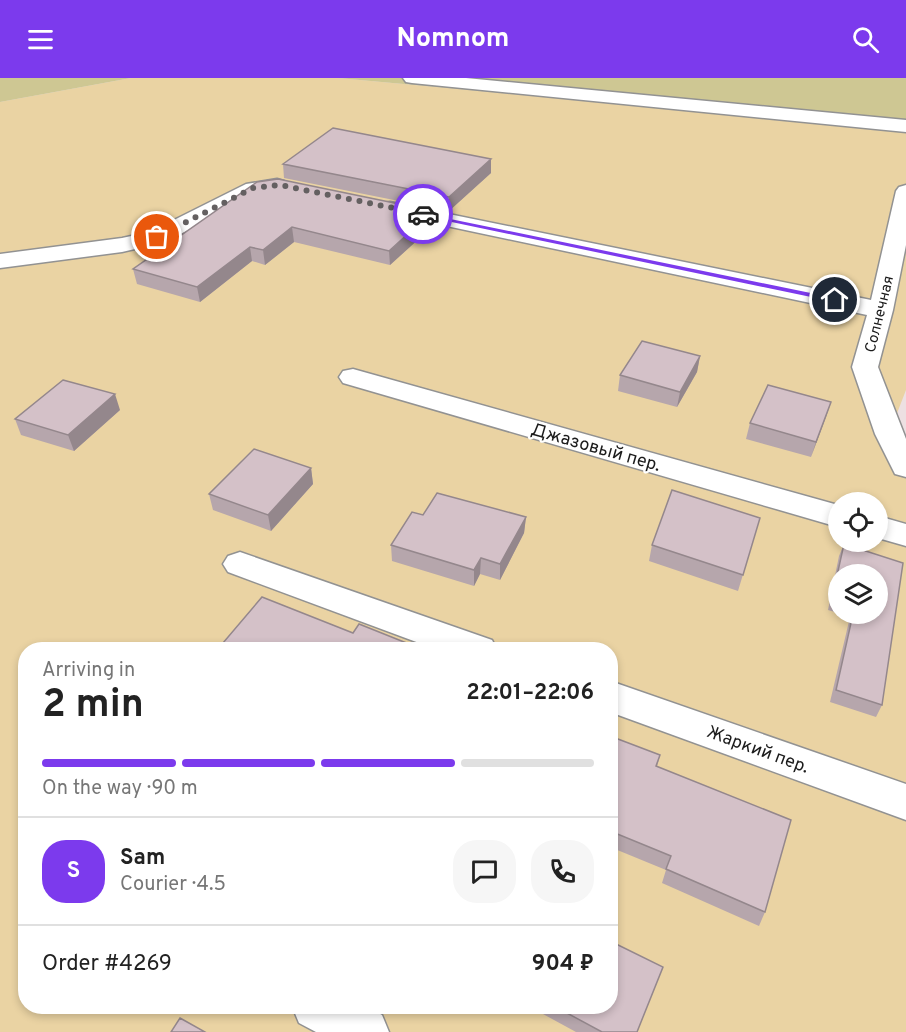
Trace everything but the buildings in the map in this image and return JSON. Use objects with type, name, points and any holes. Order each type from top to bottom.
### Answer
[{"type":"street","points":[[412,78],[906,126]]},
{"type":"street","points":[[0,261],[122,245],[157,237],[253,188],[280,185],[303,190]]},
{"type":"street","name":"Солнечная","points":[[906,191],[881,310],[865,367],[889,434],[906,467]]},
{"type":"street","points":[[373,204],[881,310]]},
{"type":"street","name":"Джазовый пер.","points":[[352,377],[828,513]]},
{"type":"street","points":[[888,530],[906,535]]},
{"type":"street","points":[[240,564],[457,642]]},
{"type":"street","name":"Жаркий пер.","points":[[618,699],[906,802]]},
{"type":"street","points":[[331,1014],[365,1032]]},
{"type":"shaded area","points":[[0,78],[131,78],[0,102]]},
{"type":"shaded area","points":[[131,78],[338,78],[906,130],[906,390],[889,434],[906,460],[906,1032],[0,1032],[0,102]]},
{"type":"shaded area","points":[[338,78],[906,78],[906,130]]},
{"type":"way so far","points":[[157,237],[253,188],[267,185],[280,185],[423,214]]},
{"type":"route","points":[[423,214],[835,300]]}]
